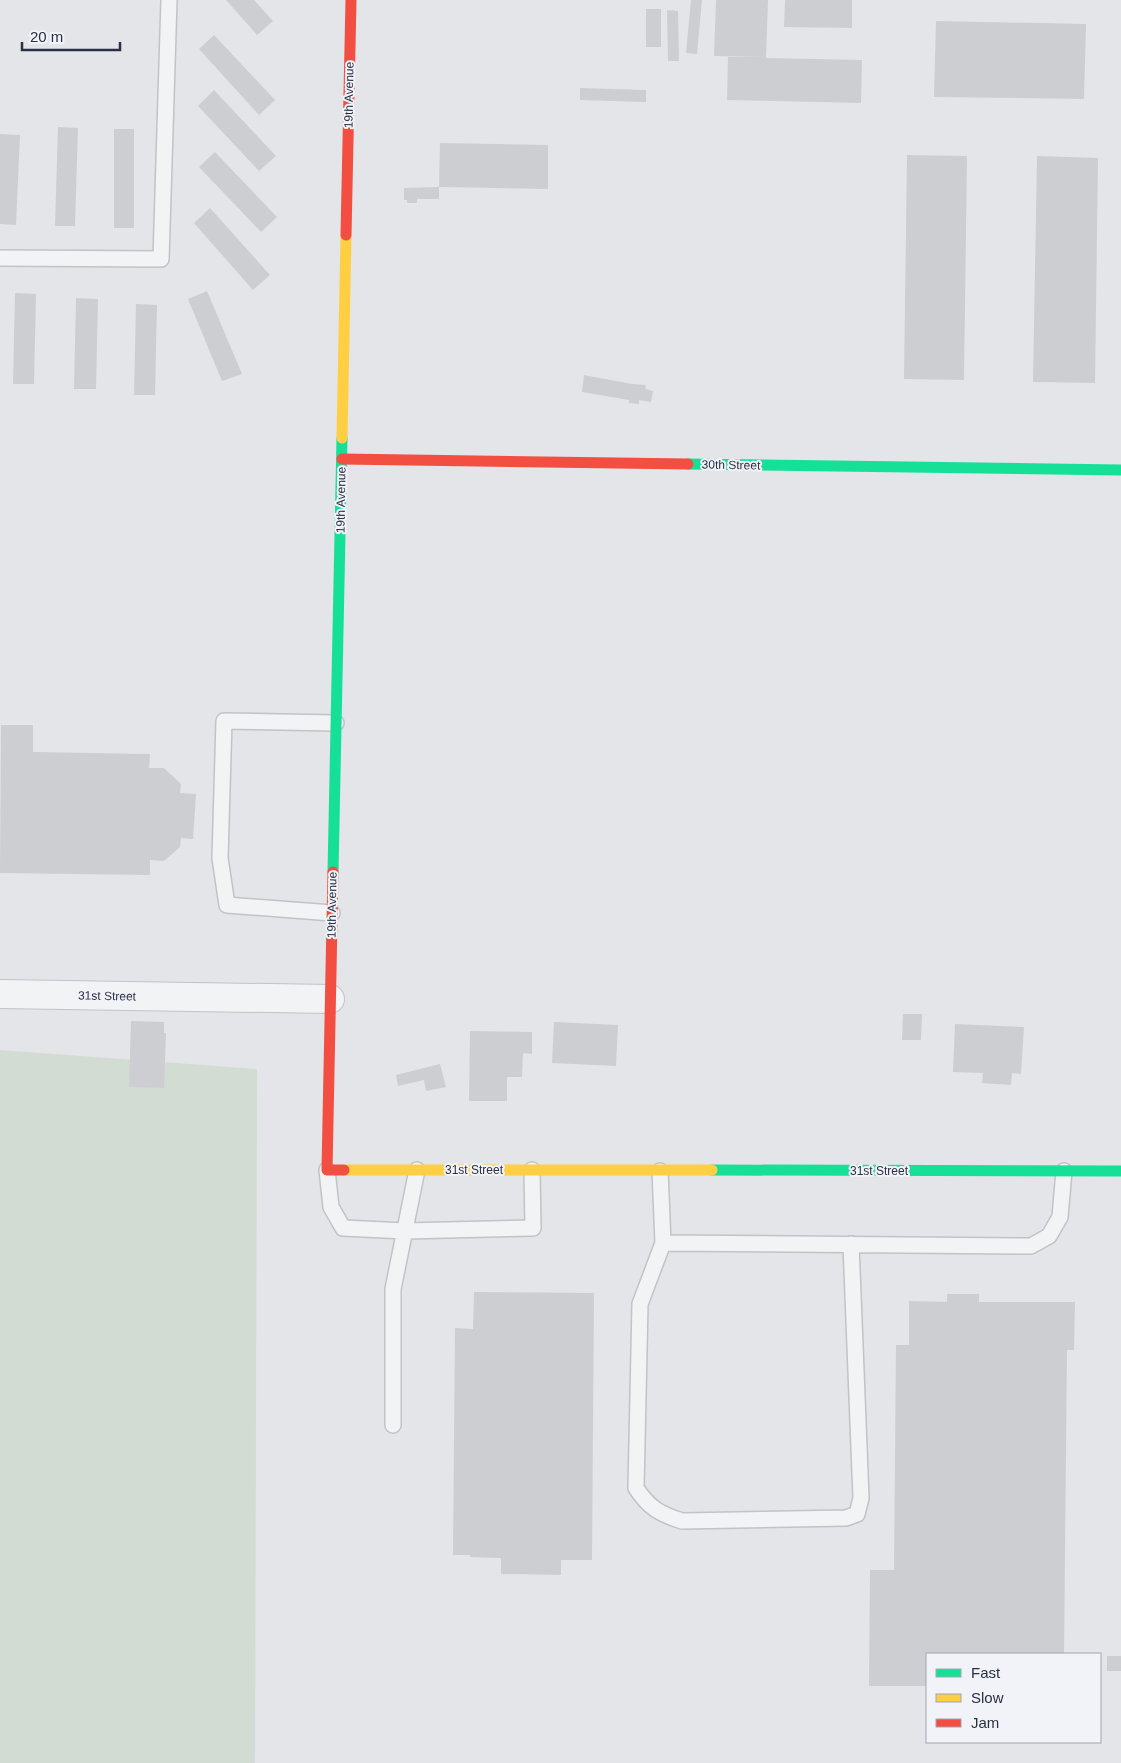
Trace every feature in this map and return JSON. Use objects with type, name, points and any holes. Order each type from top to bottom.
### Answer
[{"type":"street","name":"19th Avenue","points":[[330,999],[351,0]]},
{"type":"street","name":"30th Street","points":[[342,459],[1121,470]]},
{"type":"street","name":"31st Street","points":[[0,994],[330,999]]},
{"type":"street","points":[[327,1170],[330,999]]},
{"type":"street","name":"31st Street","points":[[327,1170],[1121,1171]]},
{"type":"lane","points":[[0,258],[161,259],[169,0]]},
{"type":"lane","points":[[332,913],[227,905],[220,858],[224,721],[336,723]]},
{"type":"lane","points":[[327,1170],[331,1207],[343,1228],[405,1231],[533,1228],[532,1170]]},
{"type":"lane","points":[[393,1425],[393,1289],[417,1170]]},
{"type":"lane","points":[[660,1171],[663,1243],[640,1304],[636,1488],[645,1502],[666,1516],[682,1521],[846,1518],[857,1514],[861,1498],[852,1244]]},
{"type":"lane","points":[[663,1243],[1031,1246],[1049,1236],[1060,1216],[1064,1171]]},
{"type":"shaded area","points":[[0,1050],[257,1069],[255,1763],[0,1763]]},
{"type":"building","points":[[226,0],[254,0],[273,21],[257,35]]},
{"type":"building","points":[[691,0],[702,0],[697,54],[686,53]]},
{"type":"building","points":[[716,0],[768,0],[766,58],[862,60],[861,103],[727,100],[728,57],[763,57],[714,56]]},
{"type":"building","points":[[785,0],[852,0],[852,28],[784,27]]},
{"type":"building","points":[[646,9],[661,9],[661,47],[646,47]]},
{"type":"building","points":[[667,10],[678,11],[679,61],[668,61]]},
{"type":"building","points":[[936,21],[1086,24],[1084,99],[934,97]]},
{"type":"building","points":[[214,35],[275,100],[259,115],[199,49]]},
{"type":"building","points":[[580,88],[646,90],[646,102],[580,100]]},
{"type":"building","points":[[214,90],[276,156],[259,171],[198,106]]},
{"type":"building","points":[[58,127],[78,128],[75,226],[55,226]]},
{"type":"building","points":[[114,129],[134,129],[134,228],[114,228]]},
{"type":"building","points":[[0,134],[20,135],[16,225],[0,224]]},
{"type":"building","points":[[440,143],[548,145],[548,189],[439,187]]},
{"type":"building","points":[[215,152],[277,217],[261,232],[199,167]]},
{"type":"building","points":[[907,155],[967,156],[964,380],[904,379]]},
{"type":"building","points":[[1037,156],[1098,158],[1095,383],[1033,382]]},
{"type":"building","points":[[439,187],[439,199],[417,199],[417,203],[407,203],[407,200],[404,200],[404,188]]},
{"type":"building","points":[[210,208],[270,275],[253,290],[194,223]]},
{"type":"building","points":[[207,291],[242,374],[222,381],[188,299]]},
{"type":"building","points":[[15,293],[36,294],[34,384],[13,384]]},
{"type":"building","points":[[76,298],[98,299],[96,389],[74,389]]},
{"type":"building","points":[[136,304],[157,305],[155,395],[134,395]]},
{"type":"building","points":[[584,375],[646,385],[645,389],[653,391],[651,402],[639,400],[639,404],[629,403],[629,400],[582,392]]},
{"type":"building","points":[[1,725],[33,725],[33,752],[150,754],[149,768],[164,768],[181,784],[180,793],[196,794],[193,839],[181,838],[180,847],[164,861],[150,860],[150,875],[0,873]]},
{"type":"building","points":[[903,1014],[922,1014],[921,1040],[902,1040]]},
{"type":"building","points":[[131,1021],[164,1022],[164,1033],[166,1033],[164,1088],[129,1087]]},
{"type":"building","points":[[554,1022],[618,1025],[616,1066],[552,1063]]},
{"type":"building","points":[[955,1024],[1024,1027],[1021,1074],[1012,1073],[1011,1085],[982,1083],[983,1073],[953,1072]]},
{"type":"building","points":[[470,1031],[532,1032],[532,1054],[523,1053],[522,1077],[507,1077],[507,1101],[469,1101]]},
{"type":"building","points":[[440,1064],[446,1087],[426,1091],[424,1080],[398,1086],[396,1075]]},
{"type":"building","points":[[474,1292],[594,1293],[592,1560],[561,1560],[561,1575],[501,1574],[501,1558],[453,1555],[455,1328],[473,1329]]},
{"type":"building","points":[[947,1294],[979,1294],[979,1302],[1075,1302],[1074,1350],[1067,1350],[1064,1653],[926,1653],[926,1686],[869,1686],[870,1570],[894,1570],[896,1345],[909,1345],[909,1301],[947,1302]]},
{"type":"building","points":[[1107,1656],[1121,1656],[1121,1671],[1107,1671]]},
{"type":"traffic: fast","points":[[333,872],[342,438]]},
{"type":"traffic: fast","points":[[688,464],[1121,470]]},
{"type":"traffic: fast","points":[[712,1170],[1121,1171]]},
{"type":"traffic: slow","points":[[342,438],[346,235]]},
{"type":"traffic: slow","points":[[344,1170],[712,1170]]},
{"type":"traffic: jam","points":[[346,235],[351,0]]},
{"type":"traffic: jam","points":[[342,459],[688,464]]},
{"type":"traffic: jam","points":[[333,872],[327,1170],[344,1170]]}]
